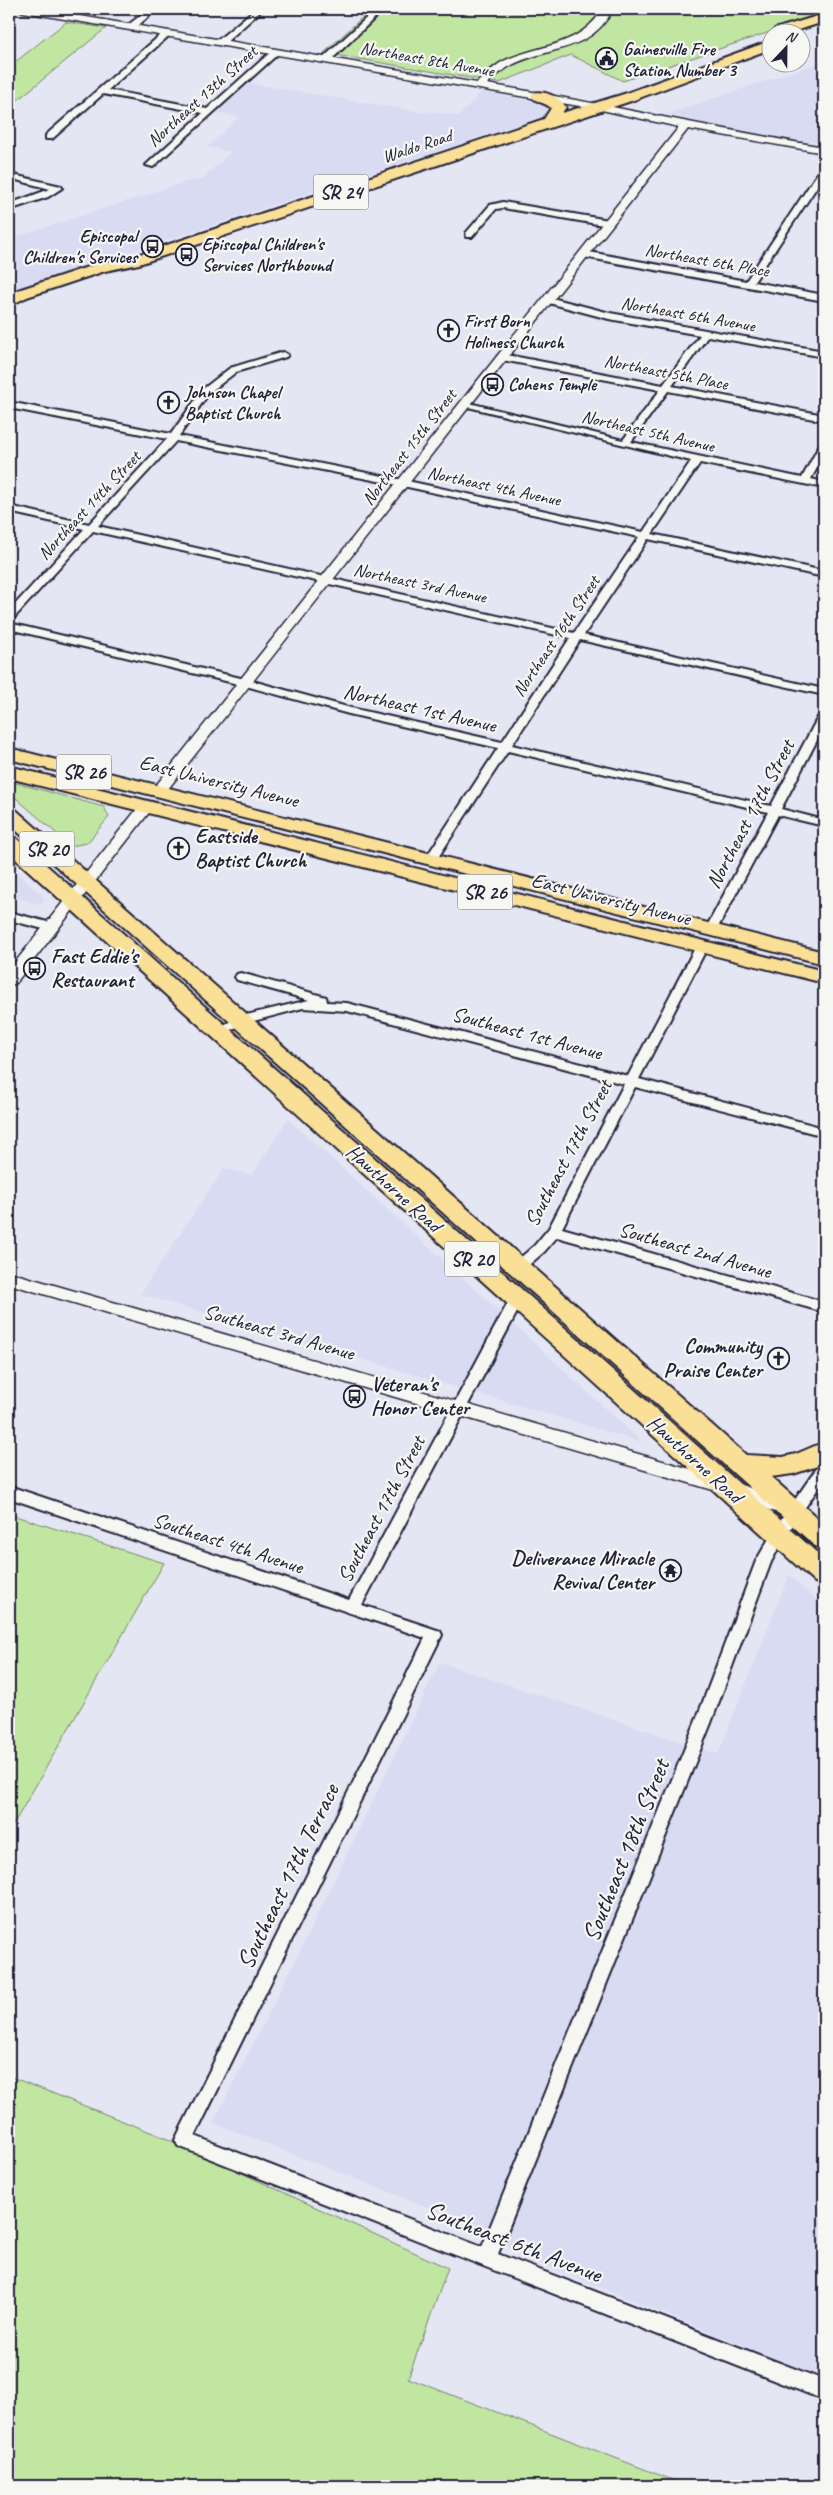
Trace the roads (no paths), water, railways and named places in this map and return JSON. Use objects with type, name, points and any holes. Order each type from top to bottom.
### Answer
[{"type":"highway","points":[[810,22],[824,18]]},
{"type":"highway","points":[[810,32],[824,27]]},
{"type":"highway","name":"Waldo Road","points":[[597,106],[614,92],[760,40]]},
{"type":"highway","name":"Waldo Road","points":[[9,302],[30,300],[113,272],[134,261],[548,124],[597,106],[629,97],[760,49]]},
{"type":"highway","points":[[538,96],[551,100],[559,107],[548,124]]},
{"type":"highway","name":"Hawthorne Road","points":[[9,814],[79,891],[219,1031],[824,1575]]},
{"type":"highway","name":"Hawthorne Road","points":[[9,842],[79,891],[242,1020],[824,1539]]},
{"type":"highway","points":[[738,1462],[770,1469],[781,1468],[807,1461],[824,1452]]},
{"type":"main road","name":"East University Avenue","points":[[9,753],[431,859],[706,938],[824,977]]},
{"type":"main road","name":"East University Avenue","points":[[9,772],[420,876],[706,938],[824,958]]},
{"type":"main road","points":[[146,807],[159,791]]},
{"type":"main road","points":[[420,876],[431,859]]},
{"type":"street","name":"Northeast 8th Avenue","points":[[23,9],[48,11],[131,27],[597,106],[686,125],[824,150]]},
{"type":"street","points":[[131,27],[153,9]]},
{"type":"street","points":[[221,42],[259,9]]},
{"type":"street","points":[[326,60],[380,9]]},
{"type":"street","points":[[480,86],[492,74],[510,62],[582,38],[594,28],[608,9]]},
{"type":"street","points":[[50,137],[168,33]]},
{"type":"street","name":"Northeast 13th Street","points":[[150,166],[276,52]]},
{"type":"street","points":[[100,91],[208,112]]},
{"type":"street","name":"Northeast 15th Street","points":[[159,791],[686,125]]},
{"type":"street","points":[[748,284],[824,170]]},
{"type":"street","points":[[9,176],[58,188],[45,195],[9,206]]},
{"type":"street","points":[[469,235],[494,207],[503,205],[609,223]]},
{"type":"street","name":"Northeast 6th Place","points":[[584,254],[824,298]]},
{"type":"street","name":"Northeast 6th Avenue","points":[[548,300],[609,316],[824,354]]},
{"type":"street","points":[[626,442],[706,333]]},
{"type":"street","points":[[173,438],[206,391],[233,370],[283,355]]},
{"type":"street","name":"Northeast 5th Place","points":[[502,357],[824,418]]},
{"type":"street","name":"Northeast 4th Avenue","points":[[9,405],[403,483],[824,574]]},
{"type":"street","name":"Northeast 5th Avenue","points":[[465,405],[696,460],[824,485]]},
{"type":"street","name":"Northeast 14th Street","points":[[9,617],[173,438]]},
{"type":"street","points":[[805,481],[824,446]]},
{"type":"street","name":"Northeast 16th Street","points":[[431,859],[696,460]]},
{"type":"street","name":"Northeast 3rd Avenue","points":[[9,509],[578,635],[824,692]]},
{"type":"street","name":"Northeast 1st Avenue","points":[[9,626],[245,682],[349,711],[505,746],[824,823]]},
{"type":"street","name":"Northeast 17th Street","points":[[706,938],[824,717]]},
{"type":"street","points":[[9,980],[146,807]]},
{"type":"street","points":[[9,916],[50,927]]},
{"type":"street","name":"Southeast 17th Street","points":[[518,1267],[539,1249],[554,1231],[706,938]]},
{"type":"street","points":[[241,977],[347,1007]]},
{"type":"street","name":"Southeast 1st Avenue","points":[[219,1031],[242,1020],[303,1004],[347,1007],[824,1132]]},
{"type":"street","name":"Southeast 2nd Avenue","points":[[554,1231],[824,1307]]},
{"type":"street","name":"Southeast 3rd Avenue","points":[[9,1278],[725,1486],[794,1512]]},
{"type":"street","name":"Southeast 17th Street","points":[[353,1607],[517,1299]]},
{"type":"street","name":"Southeast 18th Street","points":[[487,2259],[703,1723],[764,1561],[779,1534],[824,1468]]},
{"type":"street","name":"Southeast 4th Avenue","points":[[9,1492],[434,1635]]},
{"type":"street","name":"Southeast 17th Terrace","points":[[184,2140],[434,1635]]},
{"type":"street","name":"Southeast 6th Avenue","points":[[184,2140],[824,2390]]},
{"type":"place","name":"Gainesville Fire Station Number 3","points":[[607,59]]},
{"type":"place","name":"Episcopal Children's Services","points":[[153,246]]},
{"type":"place","name":"Episcopal Children's Services Northbound","points":[[186,254]]},
{"type":"place","name":"First Born Holiness Church","points":[[448,331]]},
{"type":"place","name":"Cohens Temple","points":[[492,384]]},
{"type":"place","name":"Johnson Chapel Baptist Church","points":[[169,402]]},
{"type":"place","name":"Eastside Baptist Church","points":[[179,848]]},
{"type":"place","name":"Fast Eddie's Restaurant","points":[[35,968]]},
{"type":"place","name":"Community Praise Center","points":[[778,1358]]},
{"type":"place","name":"Veteran's Honor Center","points":[[355,1396]]},
{"type":"place","name":"Deliverance Miracle Revival Center","points":[[670,1570]]}]
